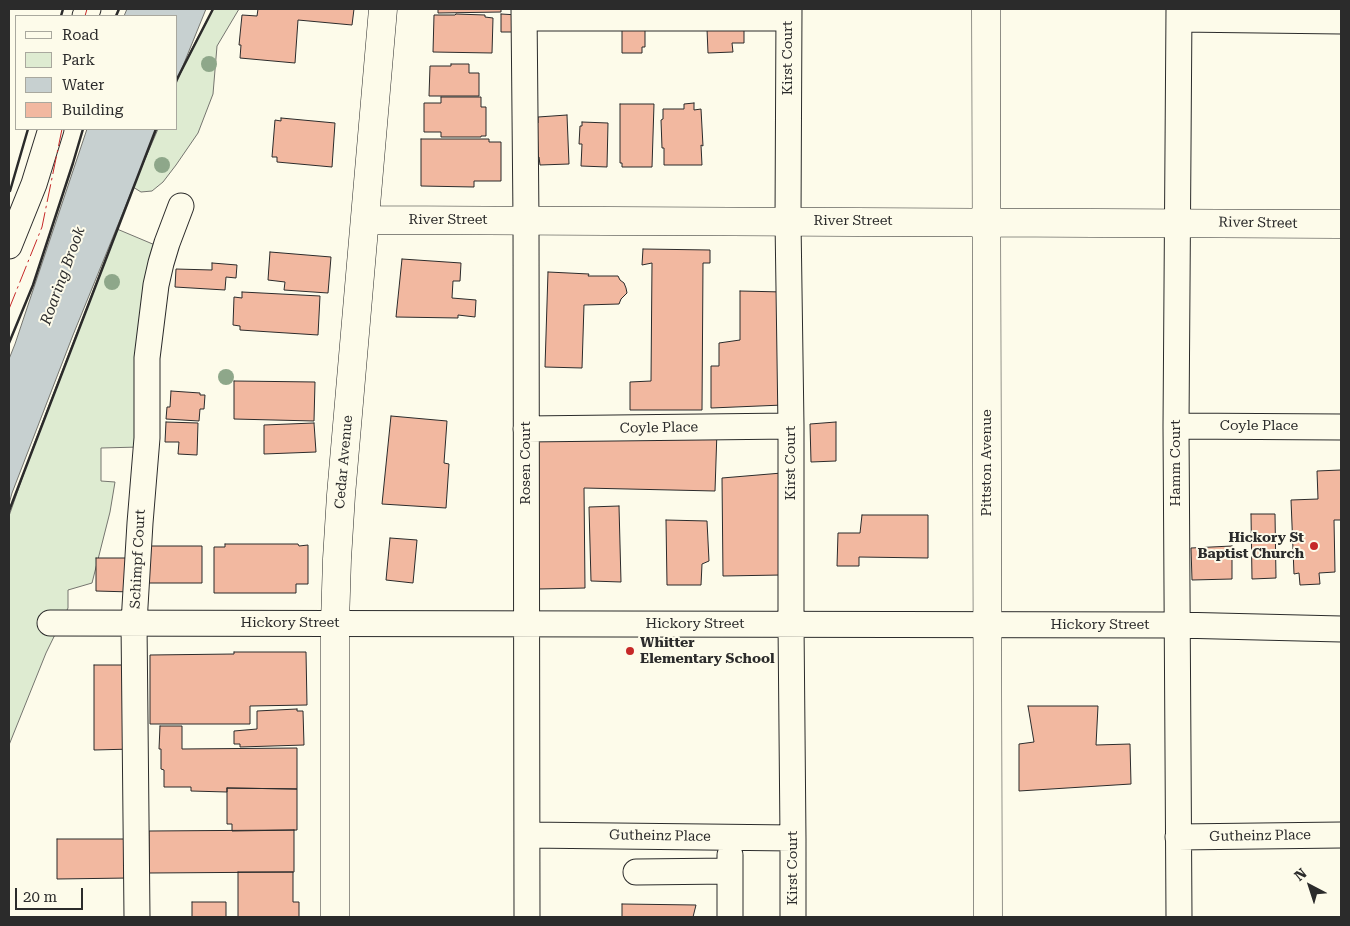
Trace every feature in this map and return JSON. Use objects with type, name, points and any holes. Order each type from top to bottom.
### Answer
[{"type":"main road","name":"Cedar Avenue","points":[[335,917],[335,624],[337,559],[383,9]]},
{"type":"main road","name":"Pittston Avenue","points":[[986,9],[988,917]]},
{"type":"main road","name":"River Street","points":[[365,220],[1341,224]]},
{"type":"street","points":[[524,14],[789,13]]},
{"type":"street","name":"Kirst Court","points":[[789,13],[788,221],[791,426],[792,917]]},
{"type":"street","name":"Rosen Court","points":[[524,14],[527,917]]},
{"type":"street","points":[[1179,14],[1341,21]]},
{"type":"street","name":"Hamm Court","points":[[1179,14],[1176,426],[1179,917]]},
{"type":"street","points":[[10,240],[34,184],[51,130]]},
{"type":"street","name":"Schimpf Court","points":[[137,917],[134,623],[147,438],[148,349],[160,263],[181,206]]},
{"type":"street","name":"Coyle Place","points":[[526,429],[791,426]]},
{"type":"street","name":"Coyle Place","points":[[1176,426],[1341,427]]},
{"type":"street","name":"Hickory Street","points":[[50,623],[1177,625],[1341,630]]},
{"type":"street","name":"Gutheinz Place","points":[[527,835],[793,838]]},
{"type":"street","name":"Gutheinz Place","points":[[1178,837],[1341,835]]},
{"type":"street","points":[[730,917],[731,837]]},
{"type":"street","points":[[636,872],[730,872]]},
{"type":"green space","points":[[213,9],[239,9],[217,46],[213,94],[198,133],[163,182],[152,191],[141,192],[133,187],[158,130],[178,130],[178,79]]},
{"type":"green space","points":[[117,229],[155,245],[140,447],[101,448],[101,481],[115,482],[110,512],[92,583],[68,590],[68,608],[46,653],[9,745],[9,516],[33,447]]},
{"type":"water","points":[[127,9],[206,9],[178,78],[178,15],[124,15]]},
{"type":"water","name":"Roaring Brook","points":[[87,130],[157,130],[73,335],[9,504],[9,359]]},
{"type":"building","points":[[258,9],[354,9],[352,25],[298,20],[295,63],[240,58],[241,45],[239,45],[242,15],[257,16]]},
{"type":"building","points":[[438,9],[501,9],[501,12],[438,13]]},
{"type":"building","points":[[501,14],[518,15],[518,32],[501,32]]},
{"type":"building","points":[[434,15],[485,15],[485,17],[493,18],[492,53],[433,52]]},
{"type":"building","points":[[744,27],[744,43],[732,43],[733,52],[708,53],[707,29]]},
{"type":"building","points":[[622,29],[645,29],[645,47],[642,47],[642,53],[622,53]]},
{"type":"building","points":[[451,64],[469,64],[469,73],[479,73],[479,96],[429,96],[430,66],[451,66]]},
{"type":"building","points":[[441,97],[481,97],[481,107],[486,107],[486,136],[441,137],[441,132],[424,132],[424,103],[441,103]]},
{"type":"building","points":[[694,103],[694,110],[701,109],[702,165],[664,165],[661,120],[663,119],[663,109],[684,109],[684,104]]},
{"type":"building","points":[[620,104],[654,104],[652,167],[622,167],[622,163],[620,163]]},
{"type":"building","points":[[567,115],[569,164],[540,165],[538,157],[538,117]]},
{"type":"building","points":[[281,118],[335,123],[332,167],[277,162],[277,157],[272,157],[275,120],[281,121]]},
{"type":"building","points":[[582,122],[608,123],[607,167],[581,166],[582,144],[579,144]]},
{"type":"building","points":[[421,139],[489,139],[489,142],[501,142],[501,181],[474,181],[474,187],[421,186]]},
{"type":"building","points":[[643,249],[710,250],[710,263],[703,263],[702,410],[630,410],[630,382],[651,381],[652,263],[642,265]]},
{"type":"building","points":[[270,252],[331,257],[328,293],[284,290],[285,282],[268,280]]},
{"type":"building","points":[[402,259],[461,263],[460,281],[453,281],[452,298],[476,300],[475,317],[458,315],[458,318],[396,317]]},
{"type":"building","points":[[212,263],[237,265],[236,278],[226,277],[225,290],[175,287],[176,269],[212,270]]},
{"type":"building","points":[[548,272],[589,274],[588,276],[618,276],[626,288],[627,293],[619,304],[584,305],[582,368],[545,367]]},
{"type":"building","points":[[740,291],[783,292],[783,405],[711,408],[711,366],[719,366],[719,343],[740,340]]},
{"type":"building","points":[[242,292],[320,296],[318,335],[240,330],[240,326],[233,325],[234,297],[242,298]]},
{"type":"building","points":[[234,381],[315,382],[314,421],[234,419]]},
{"type":"building","points":[[171,391],[205,395],[204,409],[200,409],[199,421],[166,419],[167,407],[170,407]]},
{"type":"building","points":[[391,416],[447,421],[444,463],[449,464],[446,508],[382,504]]},
{"type":"building","points":[[166,422],[198,423],[197,455],[178,454],[179,442],[165,442]]},
{"type":"building","points":[[836,422],[836,461],[811,462],[810,424]]},
{"type":"building","points":[[314,423],[316,452],[264,454],[264,425]]},
{"type":"building","points":[[717,431],[715,491],[584,488],[585,588],[539,589],[536,436]]},
{"type":"building","name":"Hickory St Baptist Church","points":[[1341,470],[1341,520],[1334,520],[1335,572],[1319,573],[1320,584],[1300,585],[1299,573],[1294,574],[1291,500],[1318,499],[1317,471]]},
{"type":"building","points":[[782,473],[781,575],[723,576],[722,478]]},
{"type":"building","points":[[619,506],[621,582],[591,581],[589,507]]},
{"type":"building","points":[[1251,514],[1275,514],[1276,578],[1252,579]]},
{"type":"building","points":[[862,515],[928,515],[928,558],[859,557],[859,566],[837,566],[838,533],[860,533]]},
{"type":"building","points":[[666,520],[707,521],[709,561],[702,564],[701,585],[667,585]]},
{"type":"building","points":[[390,538],[417,540],[413,583],[386,580]]},
{"type":"building","points":[[225,544],[308,545],[308,584],[296,584],[296,593],[214,593],[214,547],[225,547]]},
{"type":"building","points":[[148,546],[202,546],[202,583],[148,583]]},
{"type":"building","points":[[1232,546],[1232,579],[1192,580],[1191,548]]},
{"type":"building","points":[[96,558],[132,558],[132,592],[96,591]]},
{"type":"building","points":[[234,652],[306,652],[307,705],[250,706],[250,724],[150,724],[150,655],[234,654]]},
{"type":"building","points":[[94,665],[133,665],[133,749],[94,750]]},
{"type":"building","points":[[1028,706],[1098,706],[1096,745],[1130,744],[1131,784],[1019,791],[1019,744],[1034,742]]},
{"type":"building","points":[[297,709],[297,711],[303,711],[304,745],[240,747],[240,744],[234,744],[234,731],[257,729],[257,711]]},
{"type":"building","points":[[160,726],[182,726],[182,749],[297,748],[297,789],[227,788],[227,792],[191,791],[191,787],[164,787],[164,770],[161,769],[161,749],[159,749]]},
{"type":"building","points":[[227,788],[297,789],[297,830],[232,831],[232,824],[227,824]]},
{"type":"building","points":[[294,830],[294,872],[149,873],[149,831]]},
{"type":"building","points":[[57,839],[128,839],[129,878],[57,879]]},
{"type":"building","points":[[238,872],[293,872],[293,902],[299,902],[299,917],[238,917]]},
{"type":"building","points":[[192,902],[226,902],[226,917],[192,917]]},
{"type":"building","points":[[622,904],[696,905],[693,917],[622,917]]},
{"type":"wall","points":[[61,15],[63,9]]},
{"type":"wall","points":[[116,15],[119,9]]},
{"type":"wall","points":[[178,77],[213,9]]},
{"type":"wall","points":[[9,191],[28,130]]},
{"type":"wall","points":[[9,343],[33,285],[83,130]]},
{"type":"wall","points":[[9,511],[156,130]]},
{"type":"power","points":[[85,15],[87,9]]},
{"type":"power","points":[[9,309],[42,227],[62,130]]},
{"type":"place","name":"Hickory St Baptist Church","points":[[1314,546]]},
{"type":"place","name":"Whitter Elementary School","points":[[630,651]]}]
